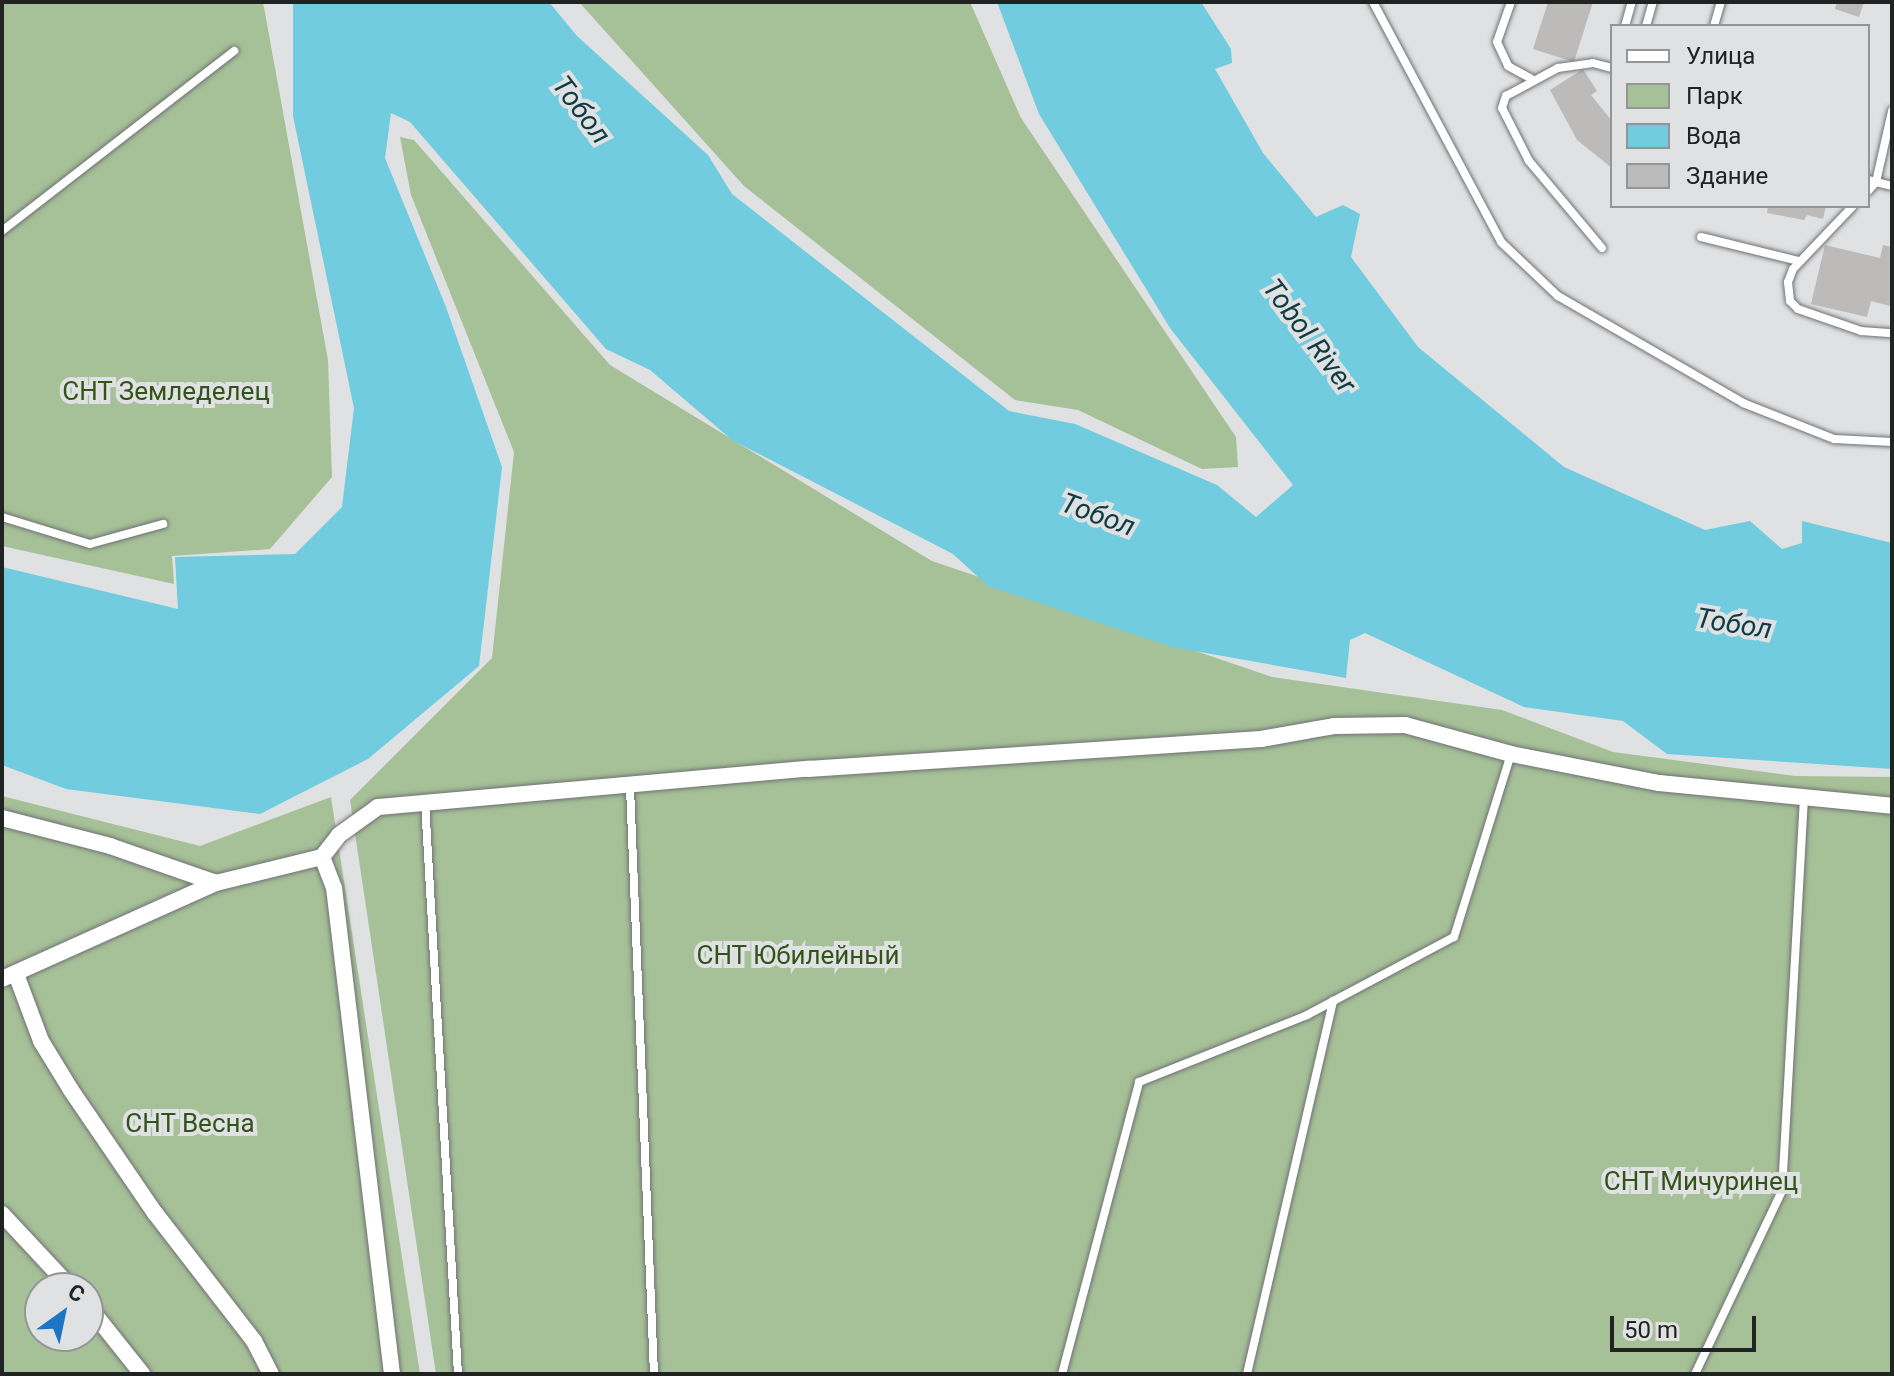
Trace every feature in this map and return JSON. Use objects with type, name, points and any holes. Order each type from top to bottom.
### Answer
[{"type":"street","points":[[271,1374],[254,1341],[155,1213],[71,1090],[41,1041],[9,977],[216,883],[322,857],[339,835],[378,807],[808,769],[1261,739],[1334,726],[1405,725],[1511,754],[1659,783],[1804,800],[1892,806]]},
{"type":"street","points":[[2,818],[110,846],[216,883]]},
{"type":"street","points":[[322,857],[334,888],[392,1374]]},
{"type":"street","points":[[2,1214],[56,1272]]},
{"type":"street","points":[[104,1326],[142,1374]]},
{"type":"lane","points":[[1373,2],[1501,242],[1558,296],[1743,403],[1834,439],[1892,442]]},
{"type":"lane","points":[[1511,2],[1497,42],[1508,66],[1531,79]]},
{"type":"lane","points":[[1626,24],[1632,2]]},
{"type":"lane","points":[[1647,24],[1653,2]]},
{"type":"lane","points":[[1715,24],[1721,2]]},
{"type":"lane","points":[[2,231],[234,51]]},
{"type":"lane","points":[[1602,248],[1514,137],[1502,108],[1506,96],[1531,79],[1593,63],[1610,67]]},
{"type":"lane","points":[[1892,111],[1872,181],[1892,186]]},
{"type":"lane","points":[[1851,208],[1799,261],[1788,282],[1790,301],[1798,309],[1861,331],[1892,333]]},
{"type":"lane","points":[[1701,237],[1799,261]]},
{"type":"lane","points":[[2,517],[90,544],[163,524]]},
{"type":"lane","points":[[1062,1374],[1139,1082],[1333,1001],[1454,937],[1511,754]]},
{"type":"lane","points":[[630,787],[654,1374]]},
{"type":"lane","points":[[1695,1374],[1782,1191],[1804,800]]},
{"type":"lane","points":[[425,801],[452,1338],[458,1374]]},
{"type":"lane","points":[[1247,1374],[1333,1001]]},
{"type":"green space","name":"СНТ Земледелец","points":[[2,2],[263,2],[328,360],[332,477],[270,549],[172,556],[174,584],[2,546]]},
{"type":"green space","points":[[579,2],[970,2],[1021,118],[1236,437],[1238,467],[1202,469],[1078,410],[1015,400],[744,186]]},
{"type":"green space","name":"СНТ Юбилейный","points":[[400,137],[414,140],[610,365],[932,561],[1272,677],[1502,710],[1613,752],[1795,776],[1892,777],[1892,1374],[436,1374],[350,800],[492,658],[514,452],[411,195]]},
{"type":"green space","name":"СНТ Весна","points":[[2,796],[200,846],[331,797],[420,1374],[2,1374]]},
{"type":"water","points":[[293,2],[549,2],[577,36],[708,155],[732,194],[1009,411],[1075,424],[1217,485],[1256,517],[1293,485],[1170,328],[1039,114],[997,2],[1201,2],[1231,49],[1232,63],[1215,69],[1263,153],[1316,217],[1343,205],[1360,214],[1351,257],[1418,347],[1564,467],[1705,530],[1750,521],[1782,549],[1802,543],[1802,521],[1892,543],[1892,769],[1667,754],[1623,721],[1524,707],[1365,633],[1350,640],[1346,678],[1172,647],[988,586],[953,554],[732,440],[650,370],[606,349],[410,122],[391,113],[385,158],[446,307],[502,467],[479,666],[368,759],[260,814],[66,789],[2,765],[2,567],[178,609],[175,557],[295,554],[342,507],[354,408],[293,116]]},
{"type":"building","points":[[1548,2],[1593,2],[1574,62],[1533,49]]},
{"type":"building","points":[[1837,2],[1864,2],[1859,17],[1835,9]]},
{"type":"building","points":[[1583,69],[1597,91],[1591,95],[1610,119],[1610,166],[1577,140],[1550,90]]},
{"type":"building","points":[[1768,208],[1826,208],[1823,219],[1807,215],[1804,220],[1767,213]]},
{"type":"building","points":[[1825,245],[1880,258],[1883,245],[1892,247],[1890,306],[1871,301],[1867,317],[1811,304]]},
{"type":"water label","name":"Тобол","points":[[581,110]]},
{"type":"water label","name":"Tobol River","points":[[1309,336]]},
{"type":"water label","name":"Тобол","points":[[1098,515]]},
{"type":"water label","name":"Тобол","points":[[1734,624]]},
{"type":"park label","name":"СНТ Мичуринец","points":[[1701,1182]]}]
